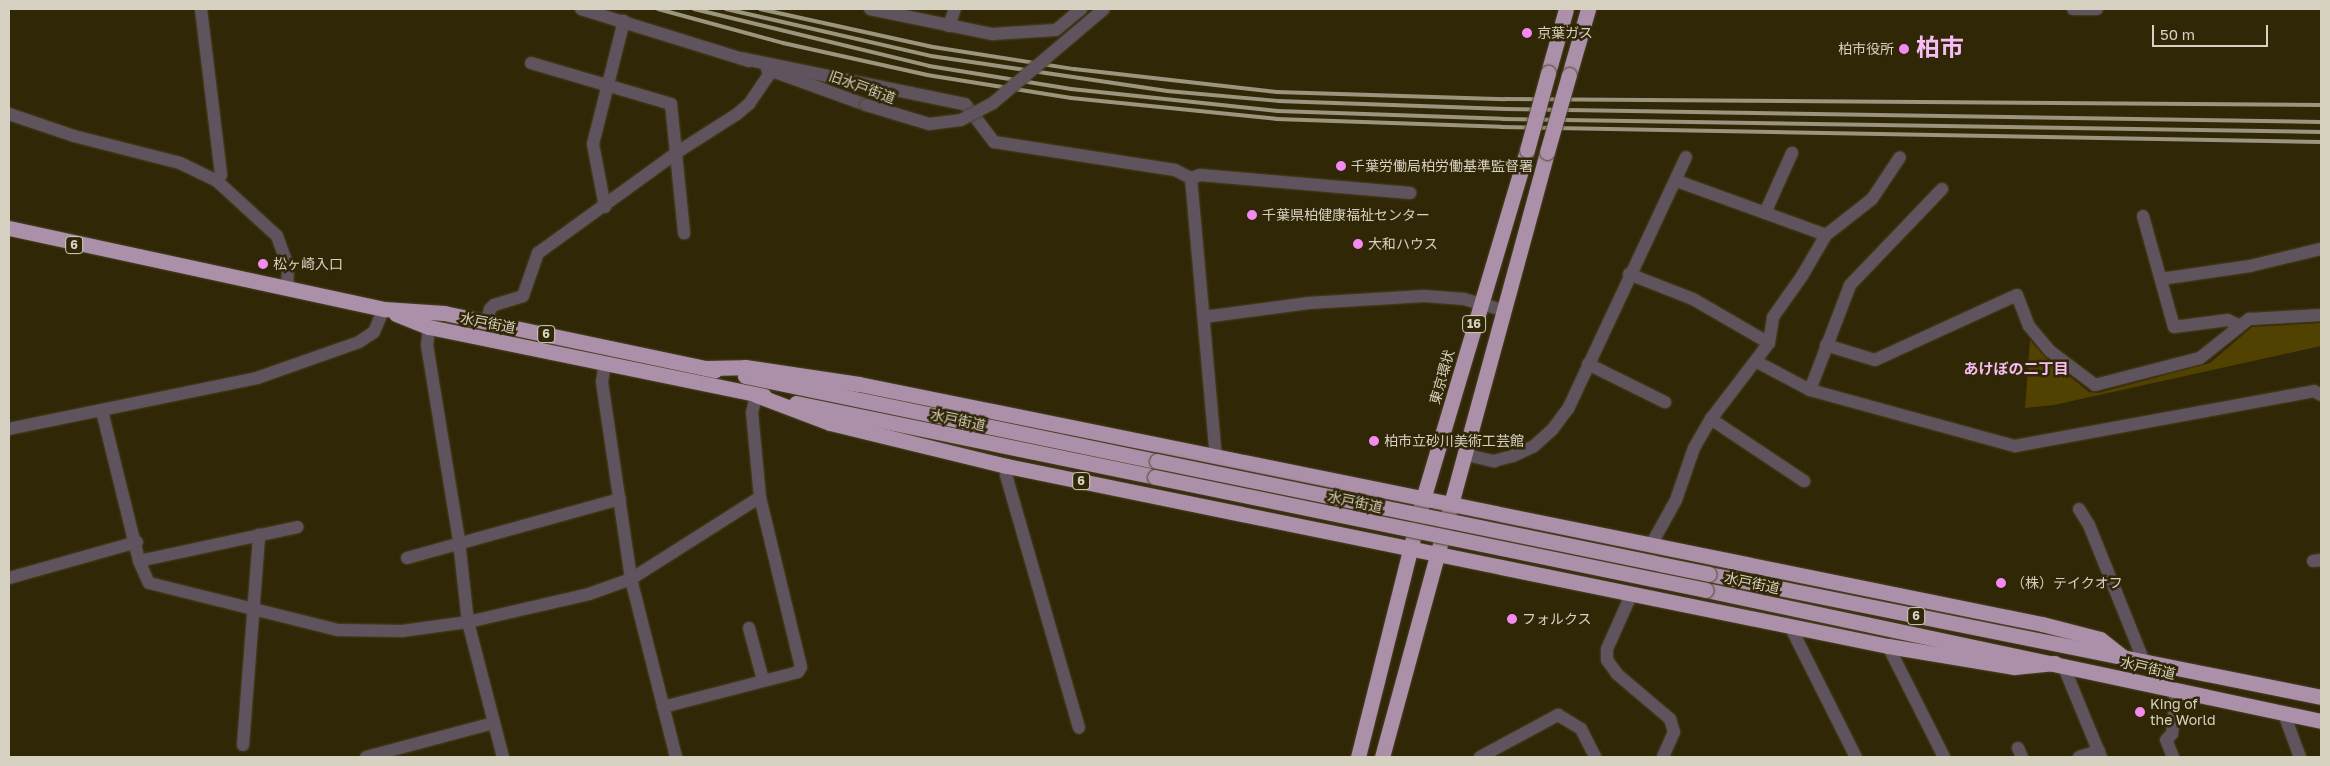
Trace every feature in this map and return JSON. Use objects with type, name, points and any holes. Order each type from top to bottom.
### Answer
[{"type":"highway","name":"東京環状","points":[[1358,757],[1423,499],[1527,150],[1566,9]]},
{"type":"highway","name":"16","points":[[1382,757],[1440,554],[1503,310],[1588,9]]},
{"type":"highway","name":"水戸街道","points":[[9,228],[384,309],[444,313],[2321,698]]},
{"type":"highway","name":"水戸街道","points":[[384,309],[429,327],[1706,590],[2321,721]]},
{"type":"highway","name":"6","points":[[706,368],[745,367],[859,384],[1423,499]]},
{"type":"highway","name":"6","points":[[756,395],[830,423],[1007,466],[1411,548]]},
{"type":"highway","points":[[1423,499],[2042,624],[2100,639],[2124,658]]},
{"type":"highway","points":[[1411,548],[1888,646],[2014,667],[2059,664]]},
{"type":"street","points":[[201,9],[221,175],[217,181]]},
{"type":"street","name":"旧水戸街道","points":[[581,9],[740,58],[866,105],[929,124],[961,120],[993,103],[1104,9]]},
{"type":"street","points":[[870,9],[992,34],[1047,33],[1056,30],[1081,9]]},
{"type":"street","points":[[949,26],[955,9]]},
{"type":"street","points":[[2073,9],[2097,9]]},
{"type":"street","points":[[605,207],[593,144],[606,86],[624,21]]},
{"type":"street","points":[[740,58],[965,104],[994,142],[1175,170],[1191,178],[1200,175],[1410,192]]},
{"type":"street","points":[[531,63],[671,104],[684,233]]},
{"type":"street","points":[[487,322],[490,309],[494,305],[523,296],[538,253],[605,207],[676,153],[738,114],[749,104],[772,70]]},
{"type":"street","points":[[9,114],[74,136],[180,163],[217,181],[277,236],[288,266],[287,289]]},
{"type":"street","points":[[1765,213],[1792,153]]},
{"type":"street","points":[[1466,455],[1494,461],[1534,446],[1552,430],[1568,409],[1630,274],[1677,181],[1686,157]]},
{"type":"street","points":[[1650,545],[1676,500],[1694,448],[1711,419],[1757,362],[1769,343],[1773,317],[1802,276],[1826,235],[1872,199],[1900,158]]},
{"type":"street","points":[[1191,178],[1216,456]]},
{"type":"street","points":[[1677,181],[1826,235]]},
{"type":"street","points":[[1810,390],[1850,285],[1942,189]]},
{"type":"street","points":[[2143,216],[2174,327],[2228,320],[2240,326]]},
{"type":"street","points":[[2161,279],[2250,266],[2321,250]]},
{"type":"street","points":[[1630,274],[1693,299],[1769,343]]},
{"type":"street","points":[[1826,344],[1875,360],[2017,295],[2029,326],[2050,352],[2095,385],[2200,358],[2248,319],[2321,315]]},
{"type":"street","points":[[1204,317],[1309,303],[1424,296],[1464,299],[1503,310]]},
{"type":"street","points":[[9,429],[257,378],[344,348],[374,332],[384,309]]},
{"type":"street","points":[[429,327],[427,345],[459,541],[468,622],[503,757]]},
{"type":"street","points":[[1757,362],[1810,390],[2015,446],[2314,391],[2321,394]]},
{"type":"street","points":[[605,363],[602,382],[631,580],[676,757]]},
{"type":"street","points":[[1588,364],[1665,402]]},
{"type":"street","points":[[664,707],[798,672],[801,668],[760,497],[752,413],[756,395]]},
{"type":"street","points":[[102,411],[137,542],[139,561],[149,583],[338,630],[402,631],[468,622],[589,594],[631,580],[760,497]]},
{"type":"street","points":[[1711,419],[1804,481]]},
{"type":"street","points":[[1007,466],[1006,475],[1079,728]]},
{"type":"street","points":[[407,558],[459,541],[620,499]]},
{"type":"street","points":[[2079,509],[2089,525],[2144,662]]},
{"type":"street","points":[[139,561],[297,527]]},
{"type":"street","points":[[243,745],[251,609],[259,535]]},
{"type":"street","points":[[9,578],[137,542]]},
{"type":"street","points":[[1632,593],[1607,649],[1607,660],[1617,674],[1670,719],[1674,732],[1663,757]]},
{"type":"street","points":[[1790,626],[1856,757]]},
{"type":"street","points":[[749,628],[763,680]]},
{"type":"street","points":[[1888,646],[1944,757]]},
{"type":"street","points":[[2059,664],[2100,754],[2079,757]]},
{"type":"street","points":[[2173,757],[2166,740],[2172,734],[2176,691]]},
{"type":"street","points":[[2284,714],[2300,757]]},
{"type":"street","points":[[1480,757],[1558,715],[1581,729],[1595,757]]},
{"type":"street","points":[[366,757],[494,724]]},
{"type":"shaded area","points":[[2321,323],[2321,346],[2054,405],[2025,408],[2030,340],[2045,357],[2089,392],[2098,393],[2210,363],[2252,327]]},
{"type":"railway","points":[[658,9],[783,43],[927,75],[1071,98],[1276,119],[1501,127],[2321,142]]},
{"type":"railway","points":[[694,9],[929,66],[1071,89],[1278,111],[1503,119],[2321,132]]},
{"type":"railway","points":[[726,9],[931,56],[1167,91],[1278,101],[1506,109],[2321,122]]},
{"type":"railway","points":[[760,9],[933,47],[1074,69],[1277,92],[1505,99],[2321,105]]},
{"type":"place","name":"京葉ガス","points":[[1527,33]]},
{"type":"place","name":"柏市役所","points":[[1904,49]]},
{"type":"place","name":"千葉労働局柏労働基準監督署","points":[[1341,166]]},
{"type":"place","name":"千葉県柏健康福祉センター","points":[[1252,215]]},
{"type":"place","name":"大和ハウス","points":[[1358,244]]},
{"type":"place","name":"松ヶ崎入口","points":[[263,264]]},
{"type":"place","name":"柏市立砂川美術工芸館","points":[[1374,441]]},
{"type":"place","name":"（株）テイクオフ","points":[[2001,583]]},
{"type":"place","name":"フォルクス","points":[[1512,619]]},
{"type":"place","name":"King of the World","points":[[2140,712]]},
{"type":"district","name":"柏市","points":[[1940,47]]},
{"type":"district","name":"あけぼの二丁目","points":[[2016,369]]}]
